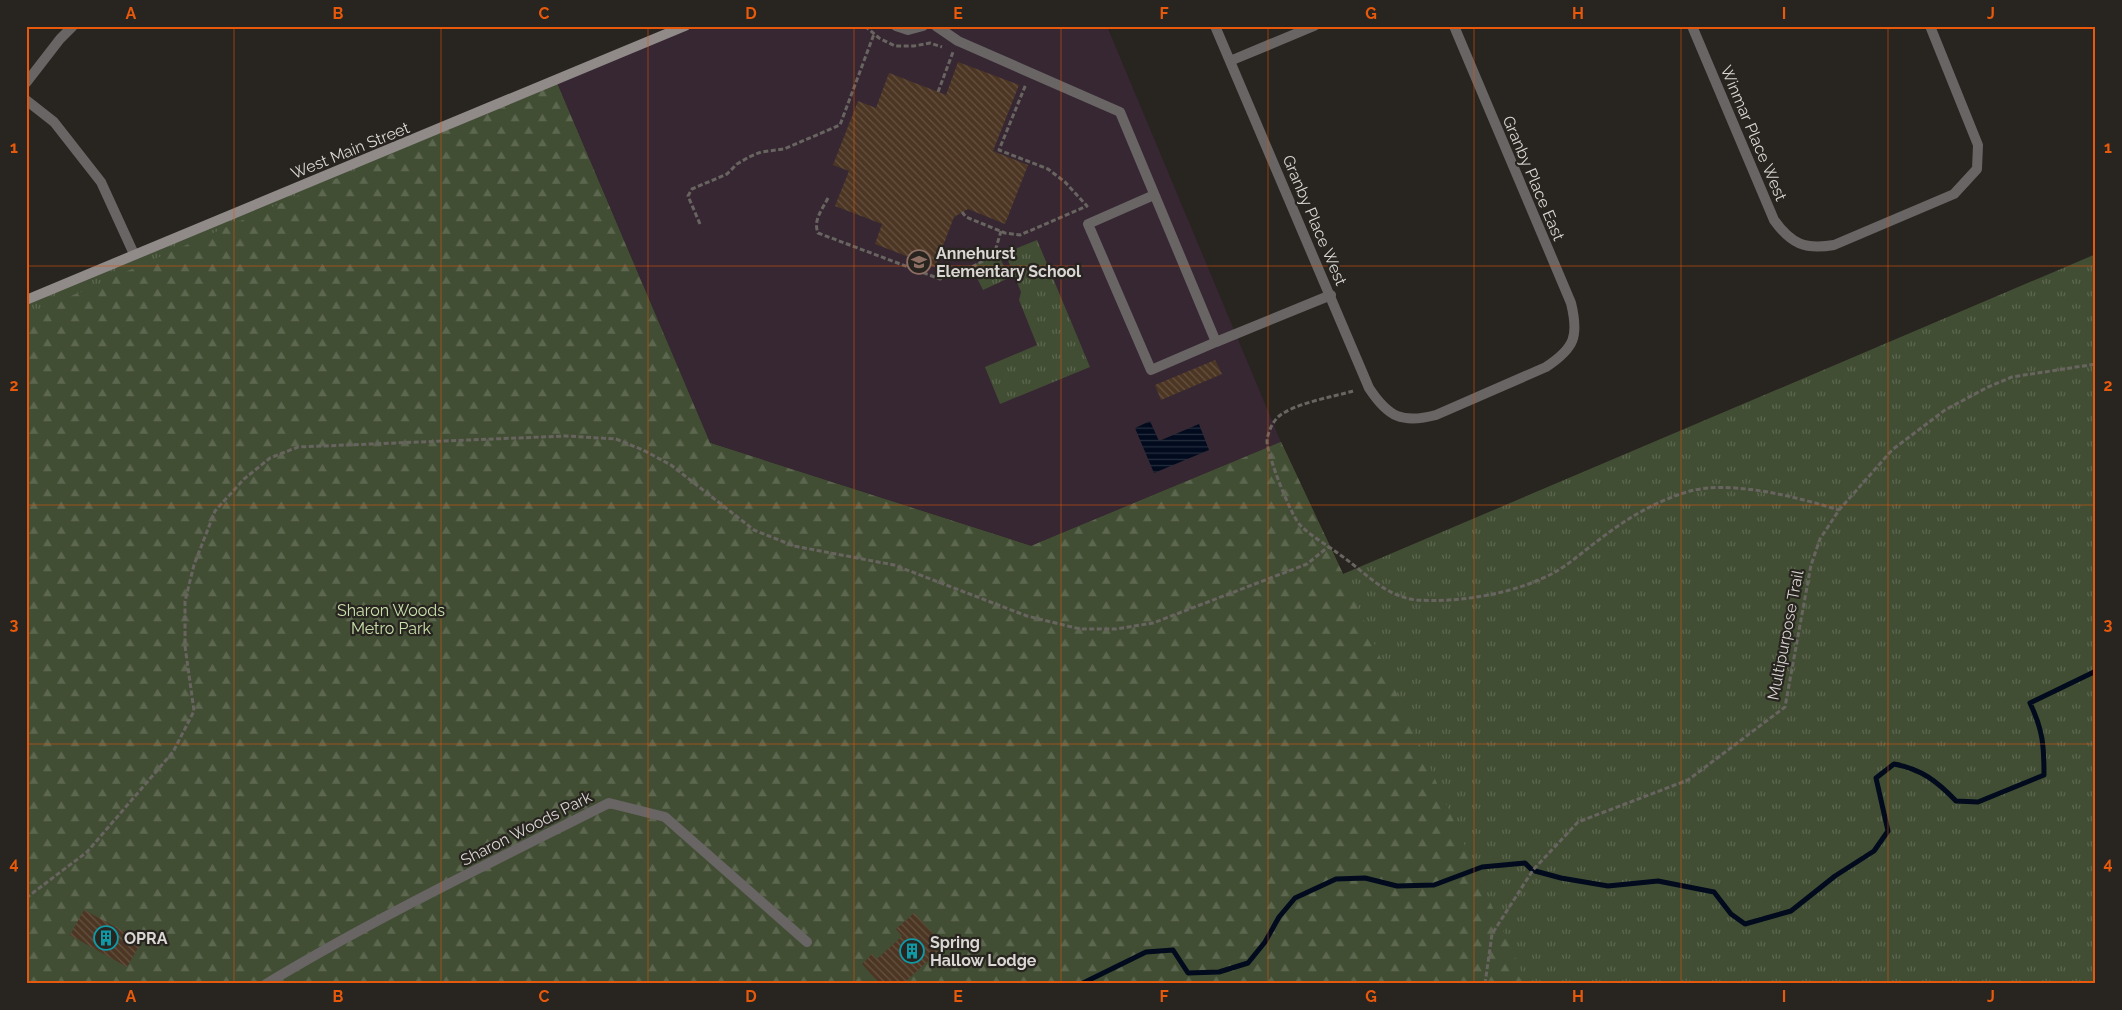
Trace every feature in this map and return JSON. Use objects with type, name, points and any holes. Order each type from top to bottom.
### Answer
[{"type":"main road","name":"West Main Street","points":[[26,300],[556,81],[684,26]]},
{"type":"street","points":[[26,83],[60,39],[73,26]]},
{"type":"street","points":[[896,26],[908,30],[923,26]]},
{"type":"street","points":[[936,26],[958,40],[1120,112],[1216,342]]},
{"type":"street","name":"Granby Place West","points":[[1215,26],[1369,388],[1380,406],[1397,417]]},
{"type":"street","points":[[1230,62],[1314,26]]},
{"type":"street","name":"Granby Place East","points":[[1397,417],[1417,420],[1436,415],[1546,367],[1561,358],[1572,344],[1576,323],[1571,303],[1454,26]]},
{"type":"street","name":"Winmar Place West","points":[[1692,26],[1774,220],[1784,235],[1799,244],[1816,248],[1834,245],[1954,194],[1977,169],[1978,145],[1930,26]]},
{"type":"street","points":[[26,100],[54,122],[101,182],[134,254]]},
{"type":"street","points":[[1154,195],[1088,224],[1150,370],[1331,295]]},
{"type":"street","name":"Sharon Woods Park","points":[[266,984],[324,948],[377,920],[610,803],[665,817],[807,942]]},
{"type":"path","points":[[865,26],[874,34],[896,46],[914,46],[930,43],[954,52],[938,92]]},
{"type":"path","points":[[700,224],[688,196],[692,189],[727,174],[748,157],[761,152],[784,148],[840,125],[874,34]]},
{"type":"path","points":[[962,212],[966,217],[1001,232],[1020,235],[1086,206],[1065,182],[1048,169],[999,150],[1027,83],[1017,79]]},
{"type":"path","points":[[828,198],[817,218],[815,226],[818,233],[940,279],[970,268],[994,255],[1001,232]]},
{"type":"path","name":"Multipurpose Trail","points":[[1486,984],[1492,934],[1533,870],[1578,822],[1688,780],[1785,707],[1811,565],[1820,539],[1839,510],[1892,450],[1945,410],[1988,387],[2012,377],[2096,364]]},
{"type":"path","points":[[1353,392],[1288,410],[1277,418],[1269,430],[1267,444],[1292,511],[1300,525],[1366,577],[1387,590],[1416,600],[1463,598],[1521,588],[1556,572],[1630,518],[1663,500],[1688,491],[1719,487],[1750,490],[1788,497],[1839,510]]},
{"type":"path","points":[[26,898],[87,852],[173,752],[194,711],[185,646],[185,601],[194,565],[215,511],[244,479],[270,458],[298,447],[566,436],[616,439],[643,450],[671,465],[754,530],[794,546],[894,565],[1027,616],[1080,629],[1116,629],[1153,623],[1307,564],[1328,547]]},
{"type":"shaded area","name":"Annehurst Elementary School","points":[[684,26],[1107,26],[1281,442],[1031,546],[710,443],[556,81]]},
{"type":"green space","name":"Sharon Woods Metro Park","points":[[556,81],[710,443],[1031,546],[1281,442],[1343,574],[2096,254],[2096,984],[26,984],[26,300]]},
{"type":"green space","name":"Sharon Woods Metro Park","points":[[556,81],[710,443],[1031,546],[1281,442],[1343,574],[1527,984],[26,984],[26,316]]},
{"type":"green space","points":[[1037,240],[1090,367],[1000,404],[985,367],[1037,345],[1019,300],[1021,292],[1005,253]]},
{"type":"green space","points":[[998,253],[1009,278],[983,290],[971,266]]},
{"type":"water","points":[[1150,421],[1159,441],[1199,424],[1209,450],[1154,473],[1135,428]]},
{"type":"building","points":[[958,62],[1019,85],[993,151],[1028,165],[1005,224],[968,209],[954,217],[935,267],[875,244],[882,224],[835,206],[849,171],[833,165],[858,101],[876,108],[889,73],[946,95]]},
{"type":"building","points":[[1215,360],[1222,374],[1161,400],[1155,385]]},
{"type":"building","name":"OPRA","points":[[84,910],[142,941],[127,967],[70,935]]},
{"type":"building","name":"Spring Hallow Lodge","points":[[914,913],[944,946],[903,984],[880,984],[862,964],[872,954],[877,959],[902,936],[896,929]]},
{"type":"waterway","points":[[1535,871],[1561,878],[1608,886],[1658,881],[1714,892],[1731,914],[1745,924],[1791,911],[1835,876],[1874,851],[1888,831],[1876,778],[1894,764],[1904,766],[1928,777],[1942,787],[1956,801],[1978,802],[2044,775],[2042,738],[2030,703],[2096,671]]},
{"type":"waterway","points":[[1081,984],[1146,952],[1173,950],[1188,973],[1219,972],[1248,963],[1265,942],[1279,917],[1295,898],[1336,879],[1365,878],[1397,886],[1434,885],[1482,867],[1525,863],[1531,869]]},
{"type":"place","name":"Annehurst Elementary School","points":[[919,262]]},
{"type":"place","name":"OPRA","points":[[106,938]]},
{"type":"place","name":"Spring Hallow Lodge","points":[[912,951]]}]
